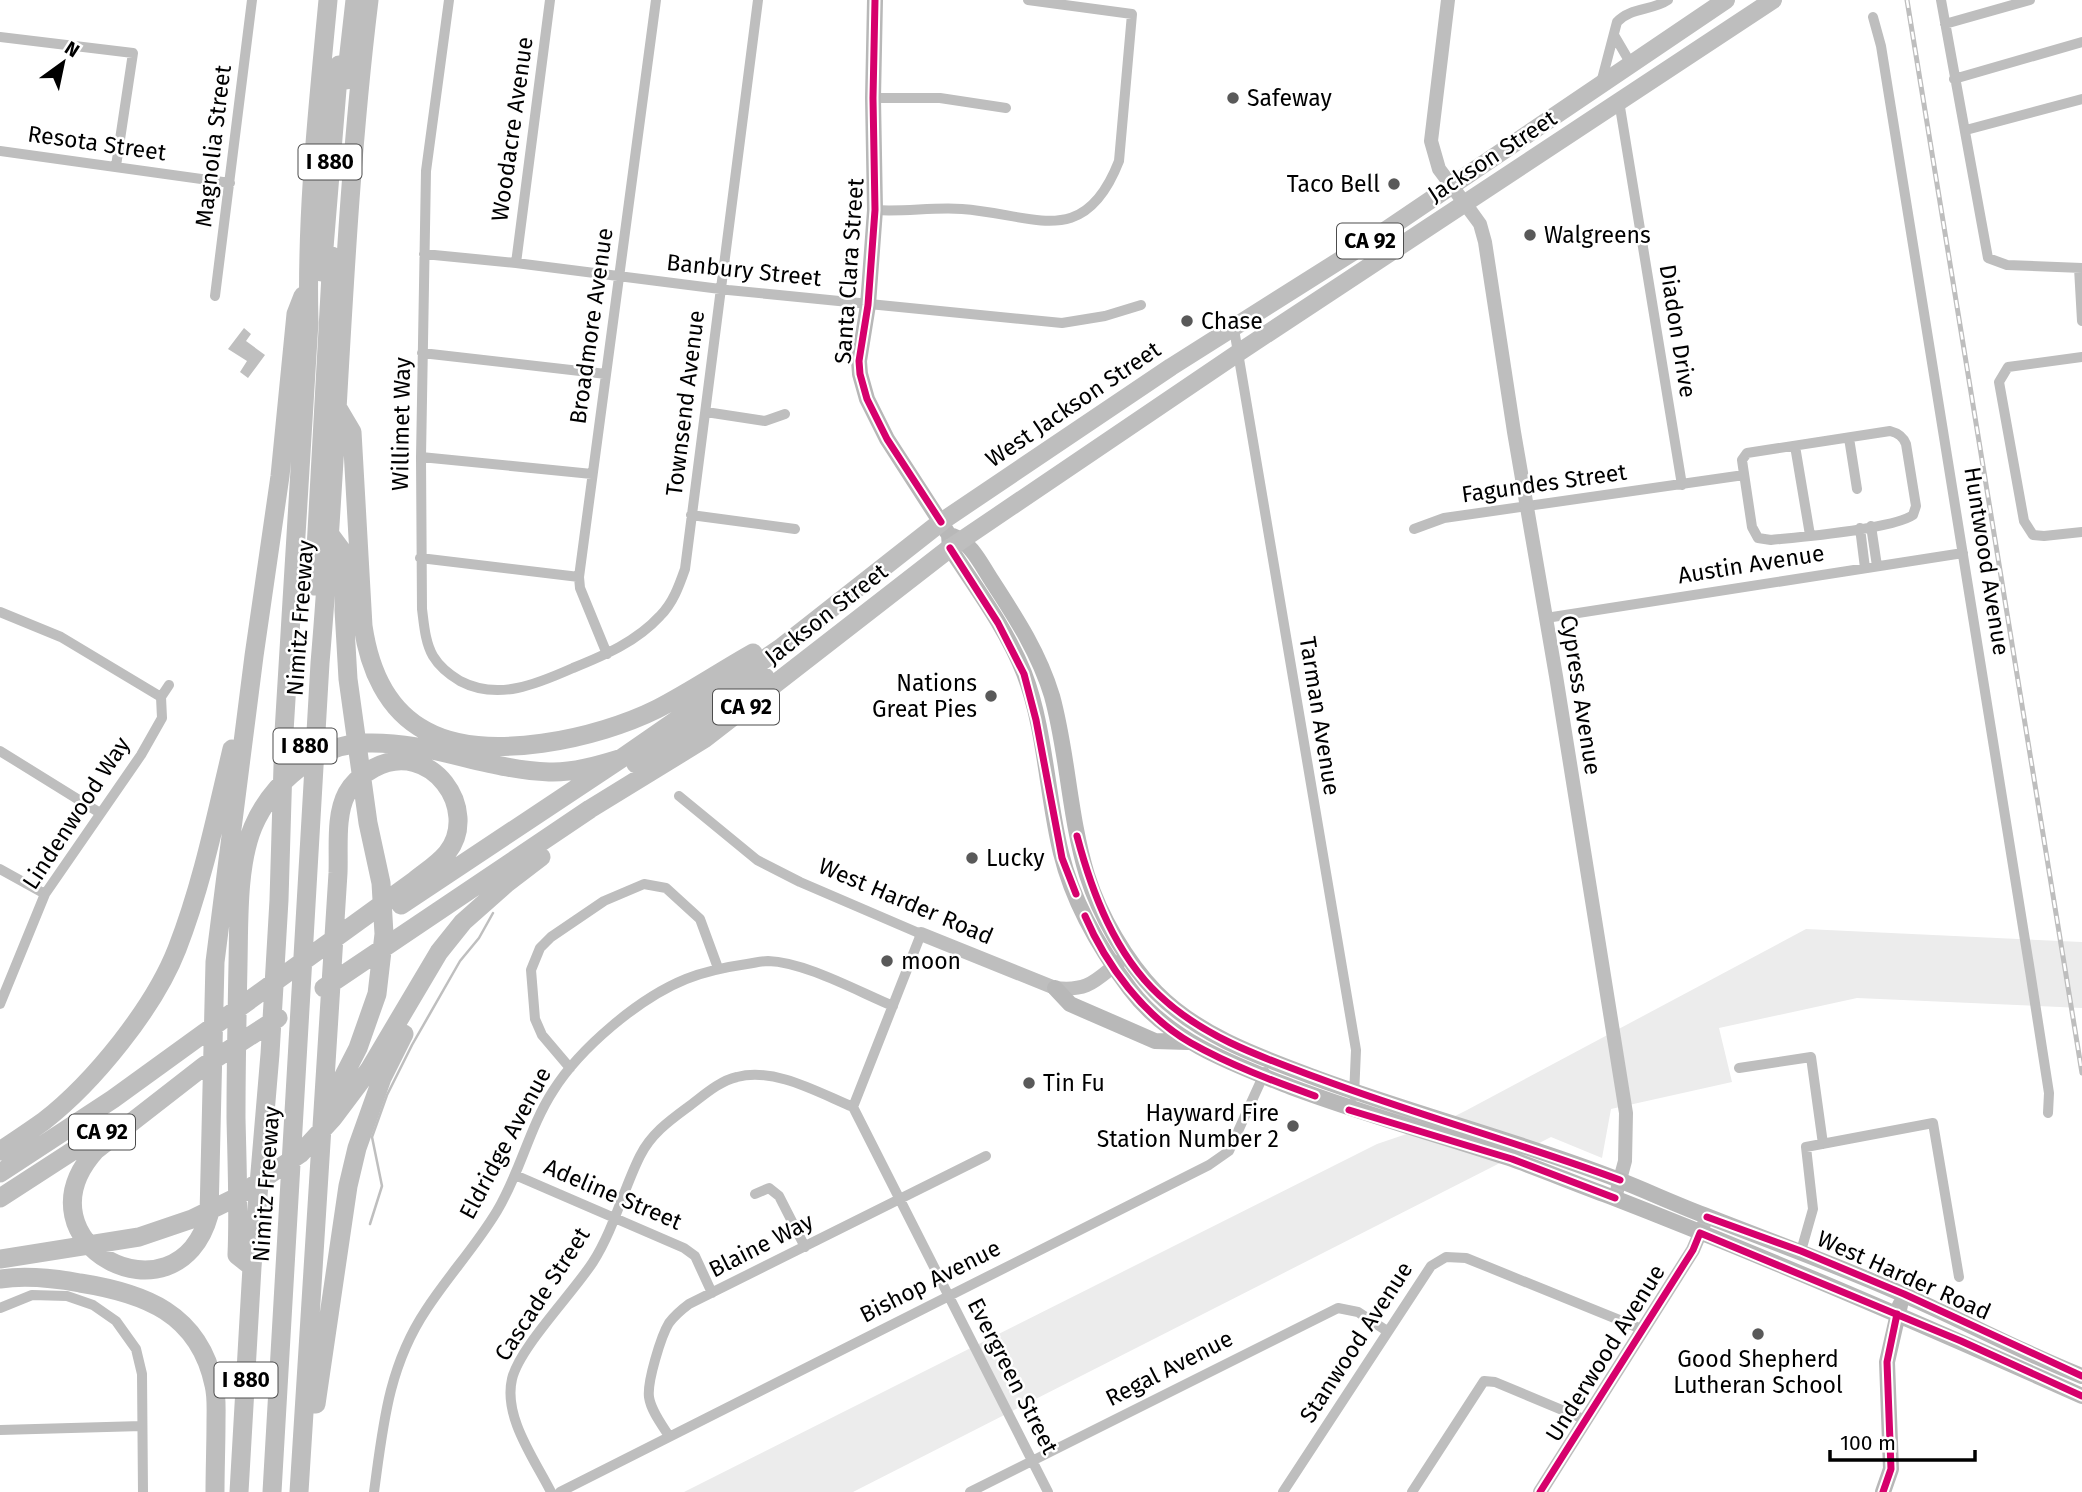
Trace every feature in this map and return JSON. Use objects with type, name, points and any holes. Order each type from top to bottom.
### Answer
[{"type":"highway","name":"Nimitz Freeway","points":[[239,1492],[252,1267],[270,1054],[278,912],[284,732],[309,322],[308,283],[315,132],[328,0]]},
{"type":"highway","name":"I 880","points":[[309,322],[320,303],[345,0]]},
{"type":"highway","name":"I 880","points":[[260,1492],[309,694],[332,255],[355,0]]},
{"type":"highway","name":"Nimitz Freeway","points":[[272,1492],[320,663],[339,409],[349,189],[369,0]]},
{"type":"highway","points":[[204,1066],[96,1150],[83,1167],[74,1199],[75,1218],[81,1235],[95,1253],[114,1265],[134,1270],[154,1268],[184,1257],[197,1244],[209,1215],[215,962],[280,476],[296,314],[308,283]]},
{"type":"highway","points":[[339,409],[352,432],[361,599],[367,651],[382,688],[401,712],[425,731],[442,738],[494,746],[547,744],[579,737],[656,710],[777,639],[789,639]]},
{"type":"highway","points":[[275,1169],[336,1091],[358,1048],[377,994],[384,934],[381,883],[368,823],[348,679],[345,555],[331,536]]},
{"type":"highway","points":[[459,898],[568,810],[766,676],[951,536]]},
{"type":"highway","name":"Jackson Street","points":[[789,639],[951,536]]},
{"type":"highway","name":"Jackson Street","points":[[590,808],[704,739],[951,536]]},
{"type":"highway","name":"CA 92","points":[[0,1173],[21,1162],[113,1099],[413,890],[622,758],[782,647],[789,639]]},
{"type":"highway","points":[[0,1151],[45,1120],[93,1075],[124,1038],[176,952],[196,894],[254,656]]},
{"type":"highway","points":[[252,1267],[237,1255],[239,1209],[236,1061],[239,942],[245,854],[252,829],[273,794],[306,763],[328,750],[362,743],[389,742],[549,772],[578,769],[622,758]]},
{"type":"highway","points":[[299,1492],[342,809],[346,794],[356,781],[370,769],[386,762],[414,761],[435,773],[450,791],[457,812],[455,837],[447,852],[413,890]]},
{"type":"highway","points":[[0,1259],[139,1237],[192,1219],[235,1198],[300,1154],[333,1118],[369,1070],[439,952],[463,922],[552,848],[590,808]]},
{"type":"highway","name":"CA 92","points":[[0,1198],[411,931],[590,808]]},
{"type":"highway","points":[[305,1492],[332,1288],[357,1148],[382,1078],[419,1006],[442,963],[485,902]]},
{"type":"highway","points":[[0,1279],[19,1276],[54,1278],[119,1289],[164,1308],[177,1320],[199,1346],[214,1385],[215,1492]]},
{"type":"main road","name":"Santa Clara Street","points":[[875,0],[875,210],[868,305],[859,361],[867,399],[892,447],[951,536],[1024,630],[1038,658],[1056,714],[1077,836],[1088,879],[1107,921],[1128,956],[1159,995],[1192,1021],[1234,1046],[1271,1060]]},
{"type":"main road","name":"Jackson Street","points":[[1234,329],[1452,186],[1726,0]]},
{"type":"main road","name":"Jackson Street","points":[[1238,353],[1773,0]]},
{"type":"main road","points":[[1619,101],[1632,74],[1631,64]]},
{"type":"main road","name":"West Jackson Street","points":[[951,536],[1171,368],[1234,329]]},
{"type":"main road","name":"CA 92","points":[[951,536],[1238,353]]},
{"type":"main road","name":"Santa Clara Street","points":[[951,536],[1024,674],[1036,720],[1062,858],[1090,927],[1133,993],[1148,1009],[1189,1042],[1263,1076]]},
{"type":"main road","points":[[1055,988],[1070,1004],[1155,1041],[1189,1042]]},
{"type":"main road","name":"West Harder Road","points":[[1271,1060],[1355,1092],[1538,1150],[1620,1180],[1904,1294],[2082,1376]]},
{"type":"main road","points":[[1299,1090],[1305,1074]]},
{"type":"main road","name":"West Harder Road","points":[[1263,1076],[1349,1110],[1512,1159],[1615,1198],[1897,1314],[2082,1396]]},
{"type":"main road","points":[[1889,1490],[1891,1465],[1887,1362],[1904,1294]]},
{"type":"street","name":"Magnolia Street","points":[[215,296],[252,0]]},
{"type":"street","name":"Willimet Way","points":[[449,0],[426,171],[421,457],[424,631],[433,656],[450,675],[476,689],[508,689],[537,684],[607,654]]},
{"type":"street","name":"Woodacre Avenue","points":[[516,263],[550,0]]},
{"type":"street","name":"Broadmore Avenue","points":[[607,654],[580,587],[579,577],[656,0]]},
{"type":"street","name":"Townsend Avenue","points":[[607,654],[640,635],[662,614],[676,594],[685,569],[758,0]]},
{"type":"street","points":[[875,210],[961,209],[1053,223],[1095,205],[1110,183],[1119,161],[1132,14],[1028,0]]},
{"type":"street","name":"Cypress Avenue","points":[[1448,0],[1431,141],[1439,169],[1479,224],[1485,242],[1626,1113],[1627,1141],[1615,1198]]},
{"type":"street","points":[[1600,85],[1617,22],[1623,15],[1660,5],[1668,0]]},
{"type":"street","points":[[1941,0],[1988,258],[2007,265],[2080,268],[2082,321]]},
{"type":"street","points":[[1945,24],[2030,0]]},
{"type":"street","name":"Huntwood Avenue","points":[[1873,17],[1881,43],[1963,553],[2049,1093],[2048,1113]]},
{"type":"street","points":[[1614,35],[1631,64]]},
{"type":"street","points":[[0,37],[133,53],[116,166]]},
{"type":"street","points":[[1954,79],[2082,41]]},
{"type":"street","points":[[873,98],[940,98],[1006,108]]},
{"type":"street","points":[[1966,130],[2082,99]]},
{"type":"street","name":"Diadon Drive","points":[[1619,101],[1682,485]]},
{"type":"street","name":"Resota Street","points":[[0,151],[230,183]]},
{"type":"street","name":"Banbury Street","points":[[424,254],[868,305],[1062,323],[1105,316],[1141,305]]},
{"type":"street","name":"Tarman Avenue","points":[[1234,329],[1356,1050],[1355,1092],[1349,1110]]},
{"type":"street","points":[[422,353],[606,374]]},
{"type":"street","points":[[2082,357],[2008,367],[1999,382],[2024,521],[2033,535],[2082,532]]},
{"type":"street","points":[[706,412],[765,421],[785,414]]},
{"type":"street","points":[[1897,432],[1906,444],[1916,506],[1913,515],[1907,519],[1865,527],[1771,540],[1758,538],[1752,527],[1742,460],[1747,453],[1795,446],[1897,432]]},
{"type":"street","points":[[1849,438],[1857,489]]},
{"type":"street","points":[[1795,446],[1810,535]]},
{"type":"street","points":[[421,457],[592,474]]},
{"type":"street","name":"Fagundes Street","points":[[1414,529],[1444,518],[1744,475]]},
{"type":"street","points":[[691,515],[795,529]]},
{"type":"street","points":[[1865,527],[1871,567]]},
{"type":"street","name":"Austin Avenue","points":[[1546,618],[1963,553]]},
{"type":"street","points":[[421,558],[579,577]]},
{"type":"street","points":[[0,612],[61,637],[160,697]]},
{"type":"street","name":"Lindenwood Way","points":[[0,1004],[4,988],[45,894],[141,755],[162,718],[160,697],[169,685]]},
{"type":"street","points":[[0,751],[100,813]]},
{"type":"street","name":"West Harder Road","points":[[679,796],[757,860],[921,934],[1055,988],[1076,991],[1128,956]]},
{"type":"street","points":[[0,869],[45,894]]},
{"type":"street","points":[[570,1068],[542,1035],[535,1019],[531,970],[540,948],[551,937],[604,901],[644,884],[666,888],[700,919],[719,968]]},
{"type":"street","points":[[853,1107],[921,934]]},
{"type":"street","name":"Eldridge Avenue","points":[[374,1492],[385,1407],[394,1374],[407,1344],[425,1312],[498,1210],[540,1112],[570,1068],[604,1034],[646,1001],[683,980],[719,968],[768,961],[793,966],[893,1006]]},
{"type":"street","points":[[1739,1068],[1811,1058],[1823,1144]]},
{"type":"street","name":"Bishop Avenue","points":[[560,1492],[948,1294],[1209,1165],[1229,1151],[1271,1060]]},
{"type":"street","name":"Cascade Street","points":[[551,1492],[517,1425],[511,1400],[512,1379],[519,1362],[598,1254],[641,1154],[653,1136],[667,1122],[717,1086],[735,1077],[752,1074],[780,1079],[853,1107]]},
{"type":"street","name":"Evergreen Street","points":[[853,1107],[1048,1492]]},
{"type":"street","points":[[1801,1251],[1813,1209],[1806,1147],[1933,1123],[1959,1277]]},
{"type":"street","name":"Blaine Way","points":[[669,1436],[649,1397],[650,1383],[668,1325],[676,1314],[712,1293],[986,1156]]},
{"type":"street","name":"Adeline Street","points":[[515,1175],[684,1248],[695,1256],[712,1293]]},
{"type":"street","points":[[754,1194],[769,1188],[779,1196],[805,1247]]},
{"type":"street","name":"Underwood Avenue","points":[[1540,1492],[1693,1250],[1707,1217]]},
{"type":"street","name":"Stanwood Avenue","points":[[1283,1492],[1431,1266],[1446,1256],[1466,1258],[1644,1330]]},
{"type":"street","points":[[0,1308],[32,1295],[66,1296],[93,1305],[116,1321],[136,1349],[142,1374],[143,1492]]},
{"type":"street","name":"Regal Avenue","points":[[970,1492],[1338,1308],[1358,1312],[1387,1331]]},
{"type":"street","points":[[1412,1492],[1484,1381],[1494,1382],[1586,1420]]},
{"type":"street","points":[[0,1430],[142,1426]]},
{"type":"shaded area","points":[[244,328],[251,334],[246,341],[265,355],[248,378],[240,372],[247,361],[228,349]]},
{"type":"shaded area","points":[[1806,929],[2082,942],[2082,1008],[1857,998],[1719,1028],[1732,1082],[1611,1109],[1602,1158],[1551,1137],[853,1492],[684,1492],[1377,1144],[1445,1121],[1467,1110]]},
{"type":"waterway","points":[[370,1224],[382,1186],[372,1137],[387,1095],[460,961],[479,938],[493,913]]},
{"type":"railway","points":[[1907,0],[2082,1073]]},
{"type":"cycle path","points":[[875,0],[875,210],[868,305],[859,361],[860,374],[867,399],[887,439],[941,522]]},
{"type":"cycle path","points":[[950,548],[998,623],[1024,674],[1036,720],[1062,858],[1076,894]]},
{"type":"cycle path","points":[[1077,836],[1098,901],[1118,942],[1143,979],[1194,1023],[1254,1054],[1297,1070],[1620,1180]]},
{"type":"cycle path","points":[[1085,916],[1104,953],[1128,988],[1174,1032],[1236,1065],[1315,1096]]},
{"type":"cycle path","points":[[1349,1110],[1512,1159],[1615,1198]]},
{"type":"cycle path","points":[[1707,1217],[1801,1251],[1904,1294],[2082,1376]]},
{"type":"cycle path","points":[[1540,1492],[1693,1250],[1700,1233],[1961,1341],[2082,1396]]},
{"type":"cycle path","points":[[1883,1492],[1891,1469],[1887,1362],[1897,1314]]},
{"type":"place","name":"Safeway","points":[[1233,98]]},
{"type":"place","name":"Taco Bell","points":[[1394,184]]},
{"type":"place","name":"Walgreens","points":[[1530,235]]},
{"type":"place","name":"Chase","points":[[1187,321]]},
{"type":"place","name":"Nations Great Pies","points":[[991,696]]},
{"type":"place","name":"Lucky","points":[[972,858]]},
{"type":"place","name":"moon","points":[[887,961]]},
{"type":"place","name":"Tin Fu","points":[[1029,1083]]},
{"type":"place","name":"Hayward Fire Station Number 2","points":[[1293,1126]]},
{"type":"place","name":"Good Shepherd Lutheran School","points":[[1758,1334]]}]
